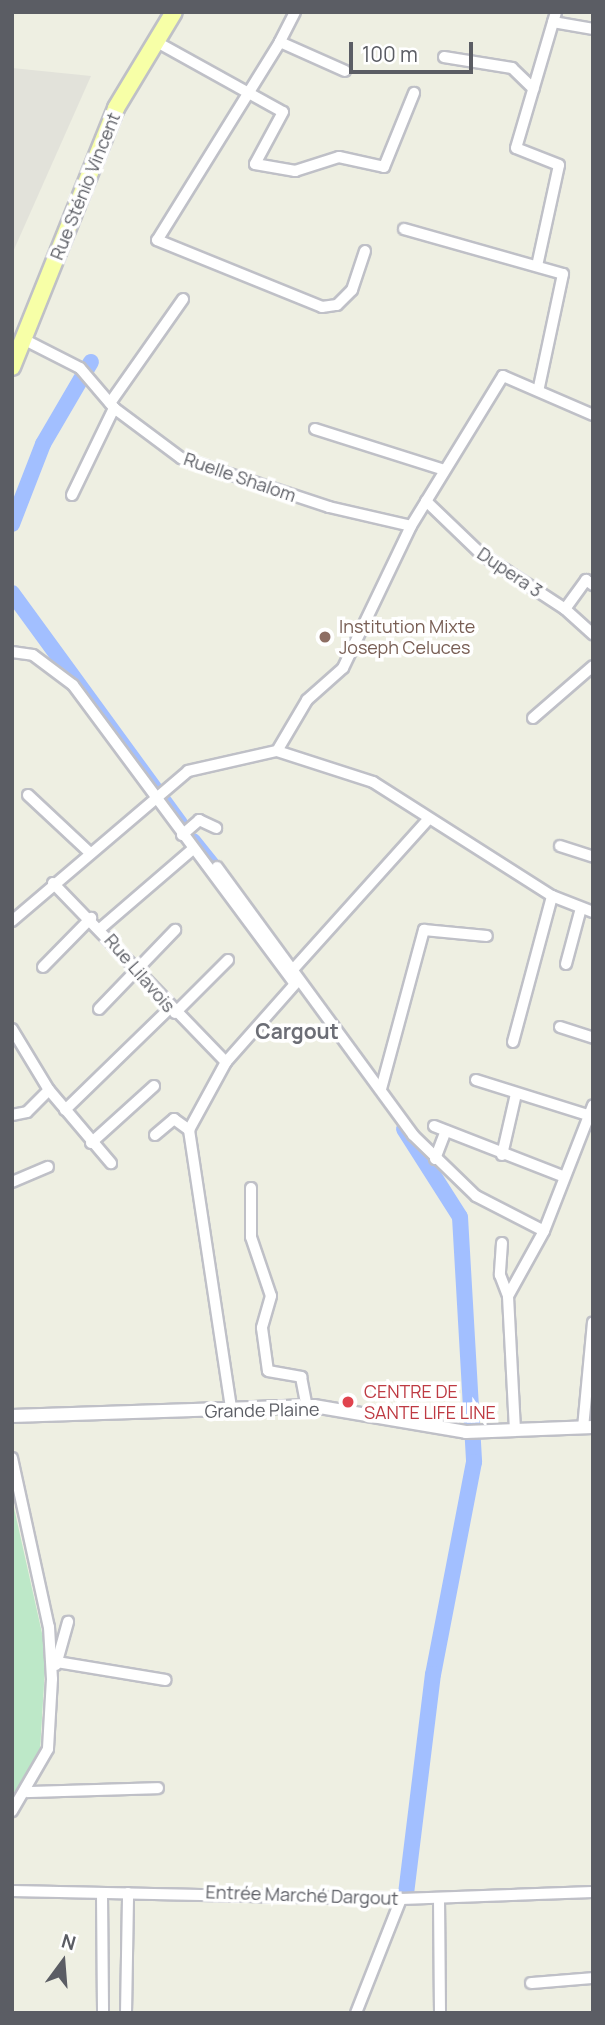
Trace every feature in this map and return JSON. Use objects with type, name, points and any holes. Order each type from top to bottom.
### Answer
[{"type":"main road","name":"Rue Sténio Vincent","points":[[12,367],[116,108],[174,12]]},
{"type":"street","points":[[295,12],[280,42],[246,92],[157,240],[322,307],[337,305],[352,290],[365,251]]},
{"type":"street","points":[[537,266],[559,165],[516,148],[555,17],[593,29]]},
{"type":"street","points":[[155,41],[285,115],[253,163],[295,171],[339,157],[384,167],[414,93]]},
{"type":"street","points":[[280,42],[345,71]]},
{"type":"street","points":[[444,57],[512,68],[534,89]]},
{"type":"street","points":[[404,229],[537,266],[565,280],[539,387]]},
{"type":"street","points":[[72,495],[112,406],[183,299]]},
{"type":"street","name":"Ruelle Shalom","points":[[23,339],[85,374],[112,406],[181,458],[329,507],[411,526]]},
{"type":"street","points":[[277,751],[307,700],[344,668],[411,526],[503,376],[539,387],[593,415]]},
{"type":"street","points":[[315,429],[444,470]]},
{"type":"street","name":"Dupera 3","points":[[426,501],[481,554],[565,609],[593,634]]},
{"type":"street","points":[[565,609],[586,580],[593,584]]},
{"type":"street","points":[[12,652],[33,655],[73,685],[158,794],[185,833],[192,849],[435,1159],[497,1210],[544,1231]]},
{"type":"street","points":[[533,718],[593,666]]},
{"type":"street","points":[[12,921],[158,794],[210,761],[221,765],[277,751],[366,779],[427,821],[552,896],[593,912]]},
{"type":"street","points":[[28,795],[89,852]]},
{"type":"street","points":[[185,833],[199,820],[216,828]]},
{"type":"street","points":[[290,974],[427,821]]},
{"type":"street","points":[[560,846],[593,857]]},
{"type":"street","points":[[101,928],[192,849]]},
{"type":"street","points":[[217,867],[273,953]]},
{"type":"street","name":"Rue Lilavois","points":[[53,883],[101,928],[172,1011],[226,1062]]},
{"type":"street","points":[[513,1042],[552,896]]},
{"type":"street","points":[[566,964],[581,908]]},
{"type":"street","points":[[43,967],[91,919]]},
{"type":"street","points":[[99,1009],[175,930]]},
{"type":"street","points":[[381,1089],[424,930],[487,936]]},
{"type":"street","points":[[65,1110],[228,960]]},
{"type":"street","points":[[232,1413],[189,1130],[226,1062],[295,984],[290,974]]},
{"type":"street","points":[[559,1027],[593,1038]]},
{"type":"street","points":[[12,1029],[49,1090],[91,1143],[111,1163]]},
{"type":"street","points":[[476,1080],[588,1115]]},
{"type":"street","points":[[91,1143],[154,1086]]},
{"type":"street","points":[[12,1115],[27,1112],[49,1090]]},
{"type":"street","points":[[502,1155],[516,1094]]},
{"type":"street","points":[[508,1296],[544,1231],[562,1176],[593,1105]]},
{"type":"street","points":[[155,1135],[173,1119],[189,1130]]},
{"type":"street","points":[[434,1126],[502,1155],[562,1176]]},
{"type":"street","points":[[435,1159],[446,1131]]},
{"type":"street","points":[[12,1182],[48,1167]]},
{"type":"street","points":[[251,1188],[251,1237],[271,1296],[262,1328],[268,1371],[301,1377],[307,1407]]},
{"type":"street","points":[[502,1242],[500,1275],[508,1296],[515,1430]]},
{"type":"street","points":[[588,1428],[593,1322]]},
{"type":"street","name":"Grande Plaine","points":[[12,1416],[128,1410],[232,1413],[307,1407],[473,1433],[588,1428]]},
{"type":"street","points":[[12,1458],[49,1627],[52,1679],[48,1749],[27,1792],[12,1811]]},
{"type":"street","points":[[52,1679],[68,1622]]},
{"type":"street","points":[[57,1662],[166,1680]]},
{"type":"street","points":[[27,1792],[158,1788]]},
{"type":"street","name":"Entrée Marché Dargout","points":[[12,1891],[401,1899],[593,1892]]},
{"type":"street","points":[[126,2013],[128,1893]]},
{"type":"street","points":[[102,1894],[103,2013]]},
{"type":"street","points":[[439,1898],[440,2013]]},
{"type":"street","points":[[356,2013],[401,1899]]},
{"type":"street","points":[[531,1983],[593,1978]]},
{"type":"shaded area","points":[[12,68],[91,76],[12,254]]},
{"type":"green space","points":[[12,1499],[46,1651],[40,1751],[12,1796]]},
{"type":"waterway","points":[[12,524],[43,444],[91,362]]},
{"type":"waterway","points":[[12,593],[180,823]]},
{"type":"waterway","points":[[193,841],[225,881]]},
{"type":"waterway","points":[[404,1129],[460,1217],[474,1462],[433,1674],[406,1894]]},
{"type":"place","name":"Institution Mixte Joseph Celuces","points":[[325,637]]},
{"type":"place","name":"CENTRE DE SANTE LIFE LINE","points":[[348,1402]]},
{"type":"district","name":"Cargout","points":[[297,1031]]}]
